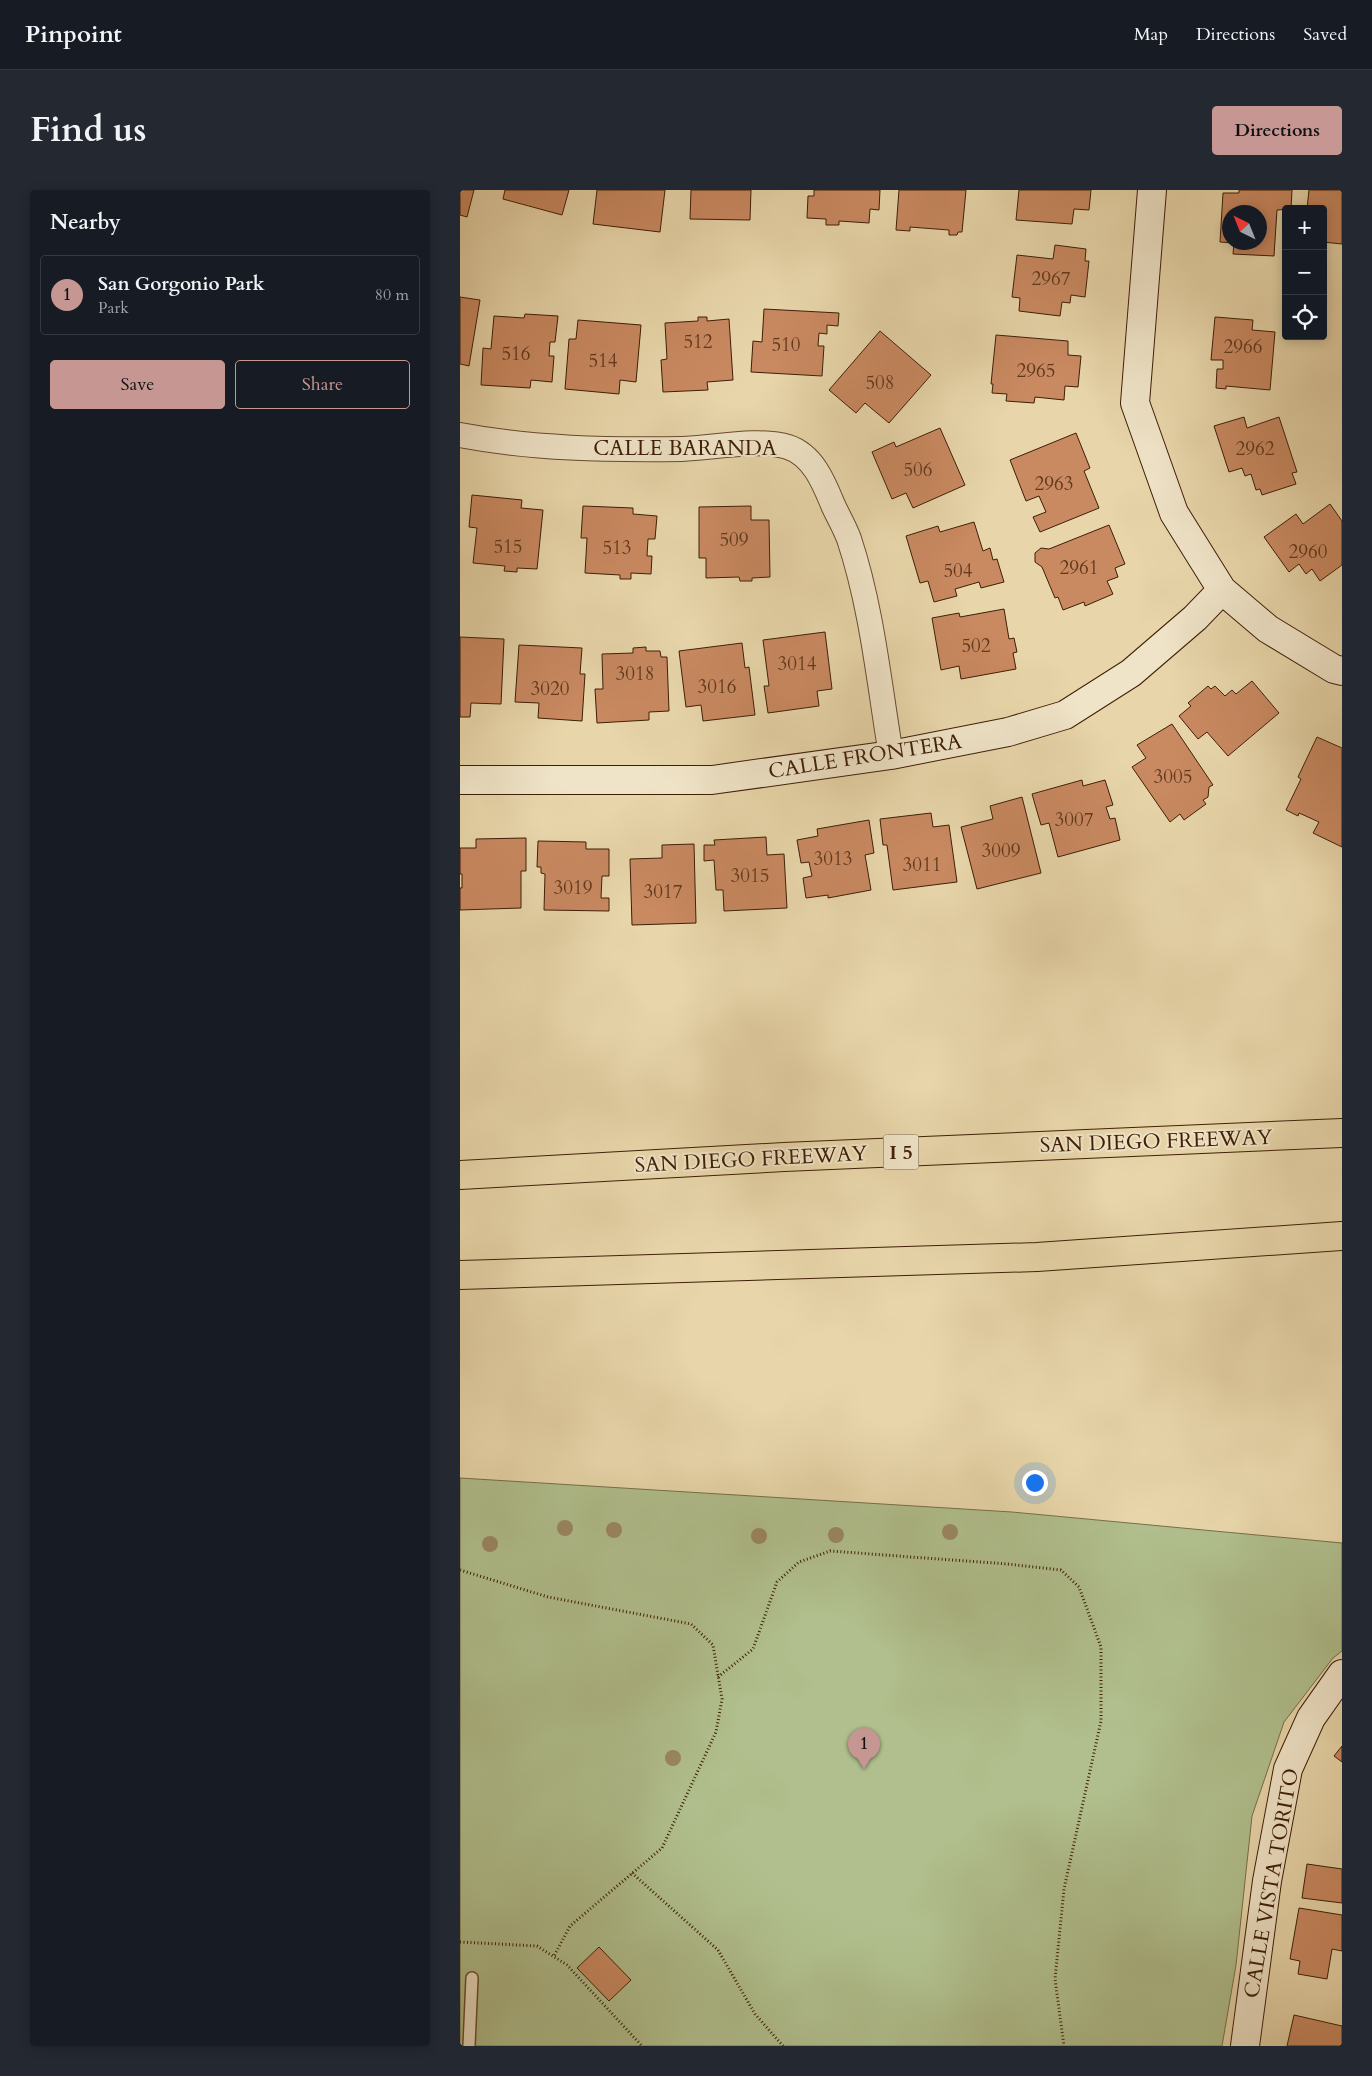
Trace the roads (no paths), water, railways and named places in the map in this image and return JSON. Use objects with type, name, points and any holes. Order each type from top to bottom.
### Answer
[{"type":"highway","name":"SAN DIEGO FREEWAY","points":[[460,1175],[794,1156],[1342,1133]]},
{"type":"highway","points":[[460,1275],[1037,1257],[1342,1236]]},
{"type":"street","points":[[1152,190],[1135,403],[1174,513],[1222,590],[1268,629],[1334,669],[1342,671]]},
{"type":"street","name":"CALLE BARANDA","points":[[460,435],[538,446],[594,450],[684,449],[772,445],[789,448],[805,457],[825,484],[848,539],[872,637],[891,754]]},
{"type":"street","name":"CALLE FRONTERA","points":[[460,780],[712,780],[891,754],[1008,732],[1065,715],[1131,673],[1195,618],[1222,590]]},
{"type":"street","name":"CALLE VISTA TORITO","points":[[1245,2046],[1267,1881],[1288,1769],[1310,1718],[1342,1674]]},
{"type":"lane","points":[[469,2046],[472,1978]]},
{"type":"place","name":"San Gorgonio Park","points":[[864,1769]]}]
